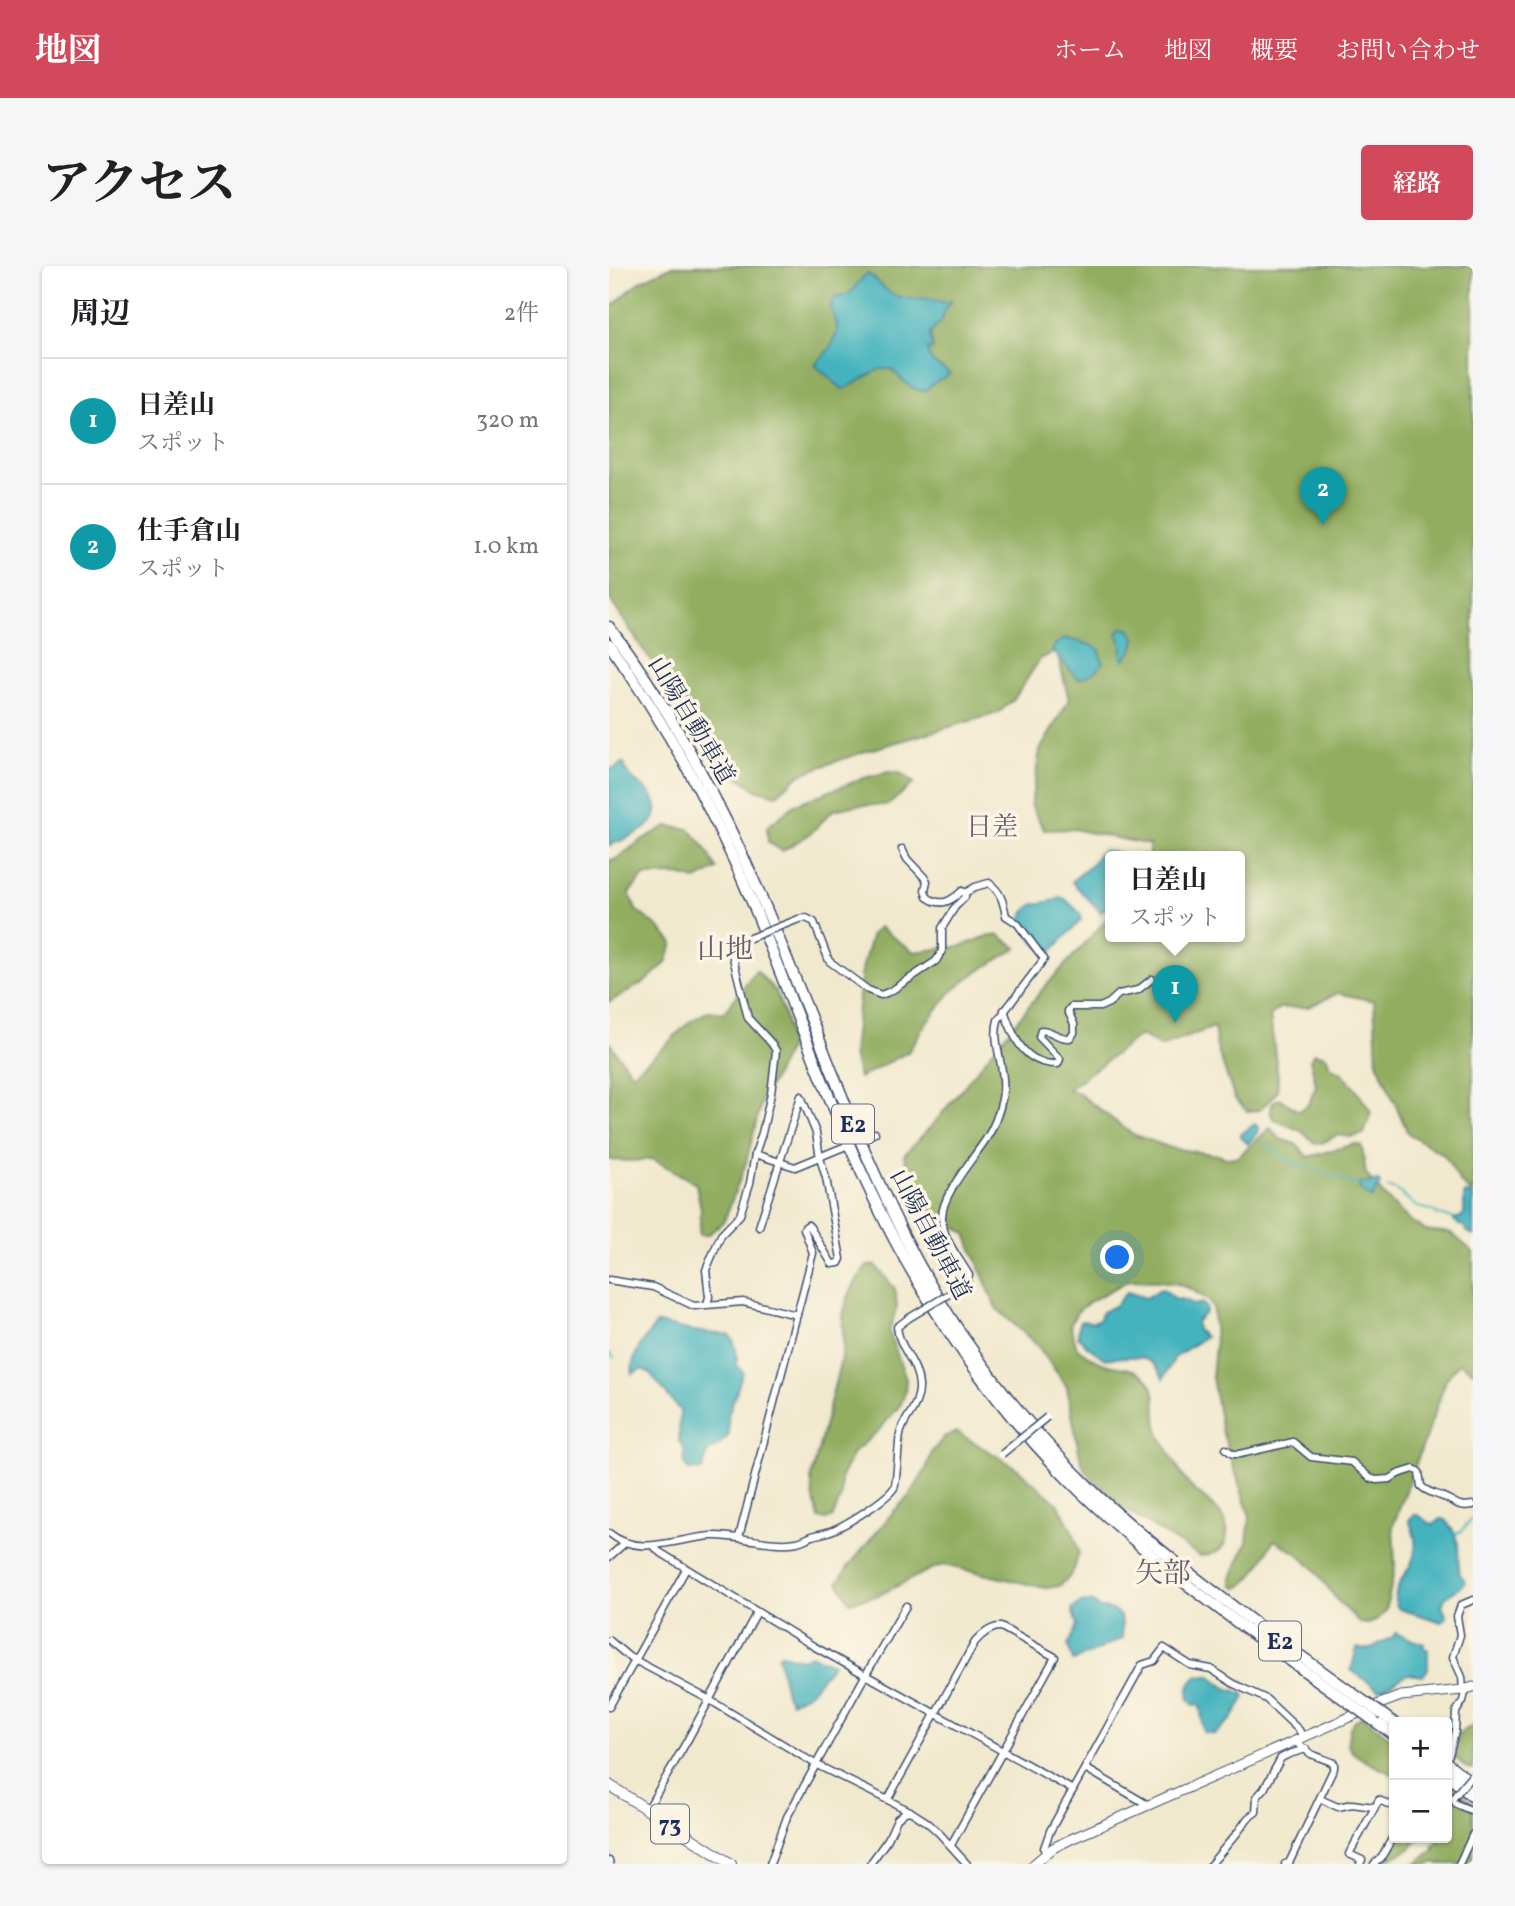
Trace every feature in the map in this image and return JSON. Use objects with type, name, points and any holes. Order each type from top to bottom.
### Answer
[{"type":"highway","name":"山陽自動車道","points":[[609,627],[687,746],[726,822],[762,899],[881,1187],[906,1240],[936,1293],[1016,1408],[1091,1489],[1175,1569]]},
{"type":"highway","name":"山陽自動車道","points":[[609,644],[678,751],[718,827],[752,902],[866,1179],[928,1299],[977,1374],[1035,1444],[1093,1503],[1246,1629],[1378,1717],[1389,1721]]},
{"type":"highway","name":"山陽自動車道","points":[[1378,1717],[1389,1729]]},
{"type":"highway","points":[[1452,1763],[1473,1784]]},
{"type":"highway","points":[[1452,1779],[1473,1797]]},
{"type":"main road","name":"73","points":[[609,1785],[731,1864]]},
{"type":"street","points":[[609,1533],[625,1544],[654,1546],[712,1536],[782,1543],[799,1542],[832,1530],[856,1517],[880,1501],[894,1488],[897,1481],[895,1474],[900,1432],[913,1409],[919,1391],[918,1372],[898,1337],[897,1327],[960,1288],[969,1275],[945,1233],[943,1209],[960,1176],[986,1139],[999,1111],[1004,1081],[995,1029],[998,1020],[1044,959],[1017,923],[1006,916],[1002,896],[996,888],[989,883],[936,903],[927,897],[925,877],[907,859],[902,849]]},
{"type":"street","points":[[707,1304],[709,1297],[706,1270],[721,1235],[740,1214],[750,1183],[771,1094],[776,1051],[748,1018],[732,954],[736,946],[806,918],[814,922],[829,961],[868,990],[881,995],[936,961],[942,951],[942,928],[965,897],[965,892]]},
{"type":"street","points":[[1004,1010],[1014,1038],[1021,1047],[1035,1059],[1058,1064],[1060,1059],[1039,1037],[1041,1030],[1063,1039],[1070,1038],[1074,1033],[1074,1024],[1068,1011],[1071,1007],[1100,1007],[1119,994],[1138,990],[1152,979]]},
{"type":"street","points":[[739,1538],[813,1252],[805,1227],[810,1227],[832,1264],[841,1259],[827,1178],[815,1133],[801,1096],[759,1227]]},
{"type":"street","points":[[864,1138],[875,1133]]},
{"type":"street","points":[[755,1154],[795,1167],[846,1146]]},
{"type":"street","points":[[609,1280],[653,1287],[694,1306],[743,1302],[797,1315]]},
{"type":"street","points":[[1002,1454],[1047,1417]]},
{"type":"street","points":[[1226,1449],[1233,1454],[1240,1454],[1293,1442],[1311,1457],[1352,1462],[1376,1480],[1390,1479],[1414,1469],[1419,1472],[1421,1486],[1426,1490],[1443,1496],[1455,1505],[1473,1505]]},
{"type":"street","points":[[609,1557],[625,1544]]},
{"type":"street","points":[[654,1546],[686,1569],[865,1676],[1073,1790]]},
{"type":"street","points":[[609,1707],[686,1569]]},
{"type":"street","points":[[1452,1745],[1456,1716],[1467,1688],[1453,1657],[1460,1636],[1456,1620],[1461,1605],[1473,1600]]},
{"type":"street","points":[[769,1864],[787,1817],[906,1606]]},
{"type":"street","points":[[647,1810],[757,1612]]},
{"type":"street","points":[[888,1799],[980,1636],[997,1626],[1055,1657],[951,1845]]},
{"type":"street","points":[[609,1640],[634,1659],[708,1699],[817,1765],[910,1811],[951,1845],[967,1864]]},
{"type":"street","points":[[1045,1853],[1050,1831],[1142,1665],[1154,1661],[1164,1648],[1167,1648],[1190,1665],[1211,1669],[1234,1684],[1266,1699],[1299,1730],[1298,1739],[1306,1749],[1334,1763],[1289,1863],[1285,1864]]},
{"type":"street","points":[[1034,1864],[1061,1843],[1377,1705],[1401,1696],[1467,1688]]},
{"type":"street","points":[[1211,1864],[1248,1818],[1257,1812],[1257,1797],[1281,1758],[1306,1749]]},
{"type":"street","points":[[1085,1768],[1148,1805]]},
{"type":"street","points":[[1473,1774],[1453,1798],[1456,1804],[1473,1811]]},
{"type":"street","points":[[1320,1798],[1338,1807],[1352,1804],[1374,1807]]},
{"type":"street","points":[[1360,1864],[1362,1860],[1349,1854],[1379,1800],[1389,1805]]},
{"type":"street","points":[[870,1864],[888,1839],[897,1819],[910,1811]]},
{"type":"street","points":[[1459,1864],[1473,1834]]},
{"type":"street","points":[[1374,1864],[1389,1843]]},
{"type":"green space","points":[[672,266],[1473,266],[1473,1194],[1460,1182],[1445,1156],[1408,1133],[1377,1062],[1374,1001],[1338,993],[1309,1007],[1279,1008],[1270,1016],[1278,1077],[1277,1092],[1260,1110],[1247,1111],[1235,1099],[1217,1048],[1214,1027],[1161,1047],[1141,1035],[1068,1089],[1078,1093],[1132,1134],[1171,1148],[1226,1158],[1238,1157],[1270,1128],[1280,1139],[1296,1144],[1308,1157],[1355,1144],[1361,1146],[1366,1174],[1409,1220],[1425,1230],[1451,1233],[1473,1252],[1473,1371],[1459,1363],[1445,1381],[1393,1526],[1395,1566],[1386,1611],[1369,1624],[1360,1623],[1298,1554],[1274,1540],[1250,1579],[1238,1588],[1232,1584],[1232,1577],[1247,1542],[1250,1517],[1222,1431],[1212,1378],[1215,1345],[1213,1308],[1209,1301],[1178,1284],[1129,1280],[1089,1302],[1077,1312],[1070,1325],[1077,1348],[1101,1363],[1136,1371],[1150,1382],[1155,1396],[1157,1426],[1161,1438],[1185,1480],[1216,1509],[1226,1523],[1226,1540],[1222,1548],[1212,1554],[1200,1556],[1122,1508],[1085,1471],[1067,1387],[1037,1345],[996,1308],[966,1234],[915,1198],[904,1155],[936,1121],[1042,990],[1105,921],[1105,942],[1245,942],[1245,851],[1149,851],[1150,845],[1073,829],[1044,830],[1031,805],[1040,750],[1069,700],[1057,651],[1040,659],[1014,699],[998,713],[866,751],[800,774],[777,795],[755,789],[732,772],[693,711],[646,654],[609,598],[609,309],[639,282]]},
{"type":"green space","points":[[888,772],[900,773],[914,783],[888,805],[858,805],[833,810],[810,834],[782,851],[768,842],[767,827],[796,804],[864,778]]},
{"type":"green space","points":[[667,826],[689,829],[703,845],[717,869],[696,880],[679,875],[644,876],[629,893],[636,910],[673,943],[666,963],[646,981],[609,1002],[609,860],[616,859],[643,839]]},
{"type":"green space","points":[[879,927],[914,952],[962,946],[999,935],[1017,948],[969,977],[950,993],[926,1023],[908,1052],[859,1078],[853,1054],[862,968],[872,934]]},
{"type":"green space","points":[[756,970],[776,992],[786,1020],[790,1046],[761,1103],[746,1163],[724,1221],[708,1235],[699,1235],[701,1209],[696,1184],[653,1159],[609,1160],[609,1042],[632,1074],[689,1022],[709,1011],[724,1013]]},
{"type":"green space","points":[[1315,1053],[1326,1056],[1331,1067],[1342,1073],[1371,1112],[1364,1134],[1352,1137],[1337,1135],[1316,1144],[1301,1131],[1273,1119],[1270,1111],[1273,1102],[1280,1099],[1299,1111],[1309,1104],[1316,1085],[1310,1059]]},
{"type":"green space","points":[[875,1265],[895,1289],[897,1307],[889,1332],[906,1379],[905,1392],[901,1404],[879,1430],[853,1453],[841,1477],[841,1496],[833,1517],[826,1520],[819,1518],[811,1479],[842,1356],[845,1305],[863,1271],[867,1266]]},
{"type":"green space","points":[[957,1432],[1018,1469],[1059,1505],[1074,1535],[1079,1553],[1069,1577],[1059,1586],[1046,1588],[943,1565],[879,1595],[850,1602],[838,1582],[894,1511],[910,1495],[926,1469],[932,1452],[945,1436]]},
{"type":"green space","points":[[1363,1716],[1389,1737],[1389,1773],[1363,1760],[1349,1747],[1350,1727]]},
{"type":"green space","points":[[1473,1725],[1473,1769],[1465,1767],[1454,1756],[1459,1733]]},
{"type":"green space","points":[[1452,1785],[1473,1803],[1473,1864],[1415,1864],[1435,1849],[1433,1846],[1436,1843],[1452,1843]]},
{"type":"green space","points":[[1394,1843],[1415,1843],[1410,1849],[1389,1859],[1386,1859]]},
{"type":"water","points":[[867,274],[900,297],[934,299],[945,303],[951,301],[945,308],[942,320],[930,334],[933,349],[928,349],[930,359],[950,374],[925,391],[910,386],[891,369],[880,369],[842,389],[815,365],[831,346],[837,332],[835,317],[830,310],[834,298],[849,294]]},
{"type":"water","points":[[1122,628],[1129,629],[1135,637],[1133,648],[1124,660],[1117,633]]},
{"type":"water","points":[[1066,638],[1100,650],[1103,662],[1093,673],[1078,679],[1052,650]]},
{"type":"water","points":[[622,763],[631,777],[650,793],[656,810],[655,818],[643,830],[609,846],[609,769]]},
{"type":"water","points":[[1103,850],[1108,851],[1105,851],[1105,908],[1101,912],[1072,882],[1089,867]]},
{"type":"water","points":[[1064,898],[1081,914],[1081,920],[1048,955],[1035,943],[1020,921],[1031,906]]},
{"type":"water","points":[[1255,1124],[1259,1130],[1248,1144],[1241,1134]]},
{"type":"water","points":[[1379,1181],[1380,1184],[1371,1199],[1358,1187],[1359,1184]]},
{"type":"water","points":[[1466,1193],[1473,1196],[1473,1235],[1453,1218],[1464,1214]]},
{"type":"water","points":[[1163,1289],[1176,1299],[1186,1300],[1194,1305],[1202,1303],[1206,1312],[1196,1322],[1197,1330],[1205,1337],[1175,1357],[1163,1379],[1153,1363],[1146,1359],[1105,1359],[1078,1336],[1081,1321],[1093,1322],[1100,1319],[1102,1312],[1115,1306],[1127,1292],[1146,1298]]},
{"type":"water","points":[[657,1323],[692,1331],[729,1335],[737,1354],[736,1365],[743,1372],[728,1416],[729,1435],[708,1452],[702,1471],[689,1470],[685,1466],[684,1449],[679,1441],[680,1411],[650,1373],[642,1369],[632,1374],[636,1353]]},
{"type":"water","points":[[1414,1515],[1433,1525],[1441,1519],[1446,1520],[1458,1544],[1459,1573],[1465,1581],[1445,1598],[1442,1606],[1447,1617],[1442,1622],[1400,1609],[1396,1605],[1399,1585],[1413,1560],[1415,1536],[1409,1520]]},
{"type":"water","points":[[1092,1602],[1098,1608],[1110,1610],[1120,1616],[1123,1638],[1073,1661],[1068,1645],[1077,1625],[1072,1610],[1080,1603]]},
{"type":"water","points":[[1395,1633],[1424,1644],[1424,1649],[1428,1649],[1428,1669],[1423,1676],[1407,1674],[1380,1690],[1351,1670],[1357,1648],[1371,1648],[1392,1638]]},
{"type":"water","points":[[781,1654],[802,1659],[811,1655],[833,1664],[808,1694],[791,1702],[786,1694],[778,1656]]},
{"type":"water","points":[[1198,1676],[1211,1676],[1226,1688],[1244,1694],[1245,1697],[1232,1719],[1215,1734],[1204,1732],[1200,1706],[1194,1705],[1189,1698],[1190,1686]]},
{"type":"waterway","points":[[1263,1141],[1292,1163],[1359,1186]]},
{"type":"waterway","points":[[1388,1187],[1398,1191],[1417,1207],[1454,1218]]},
{"type":"waterway","points":[[609,1353],[614,1358]]},
{"type":"waterway","points":[[1455,1534],[1473,1518]]},
{"type":"waterway","points":[[609,1855],[613,1864]]},
{"type":"place","name":"仕手倉山","points":[[1323,525]]},
{"type":"place","name":"日差山","points":[[1175,1023]]},
{"type":"district","name":"日差","points":[[992,826]]},
{"type":"district","name":"山地","points":[[725,948]]},
{"type":"district","name":"矢部","points":[[1163,1572]]}]
